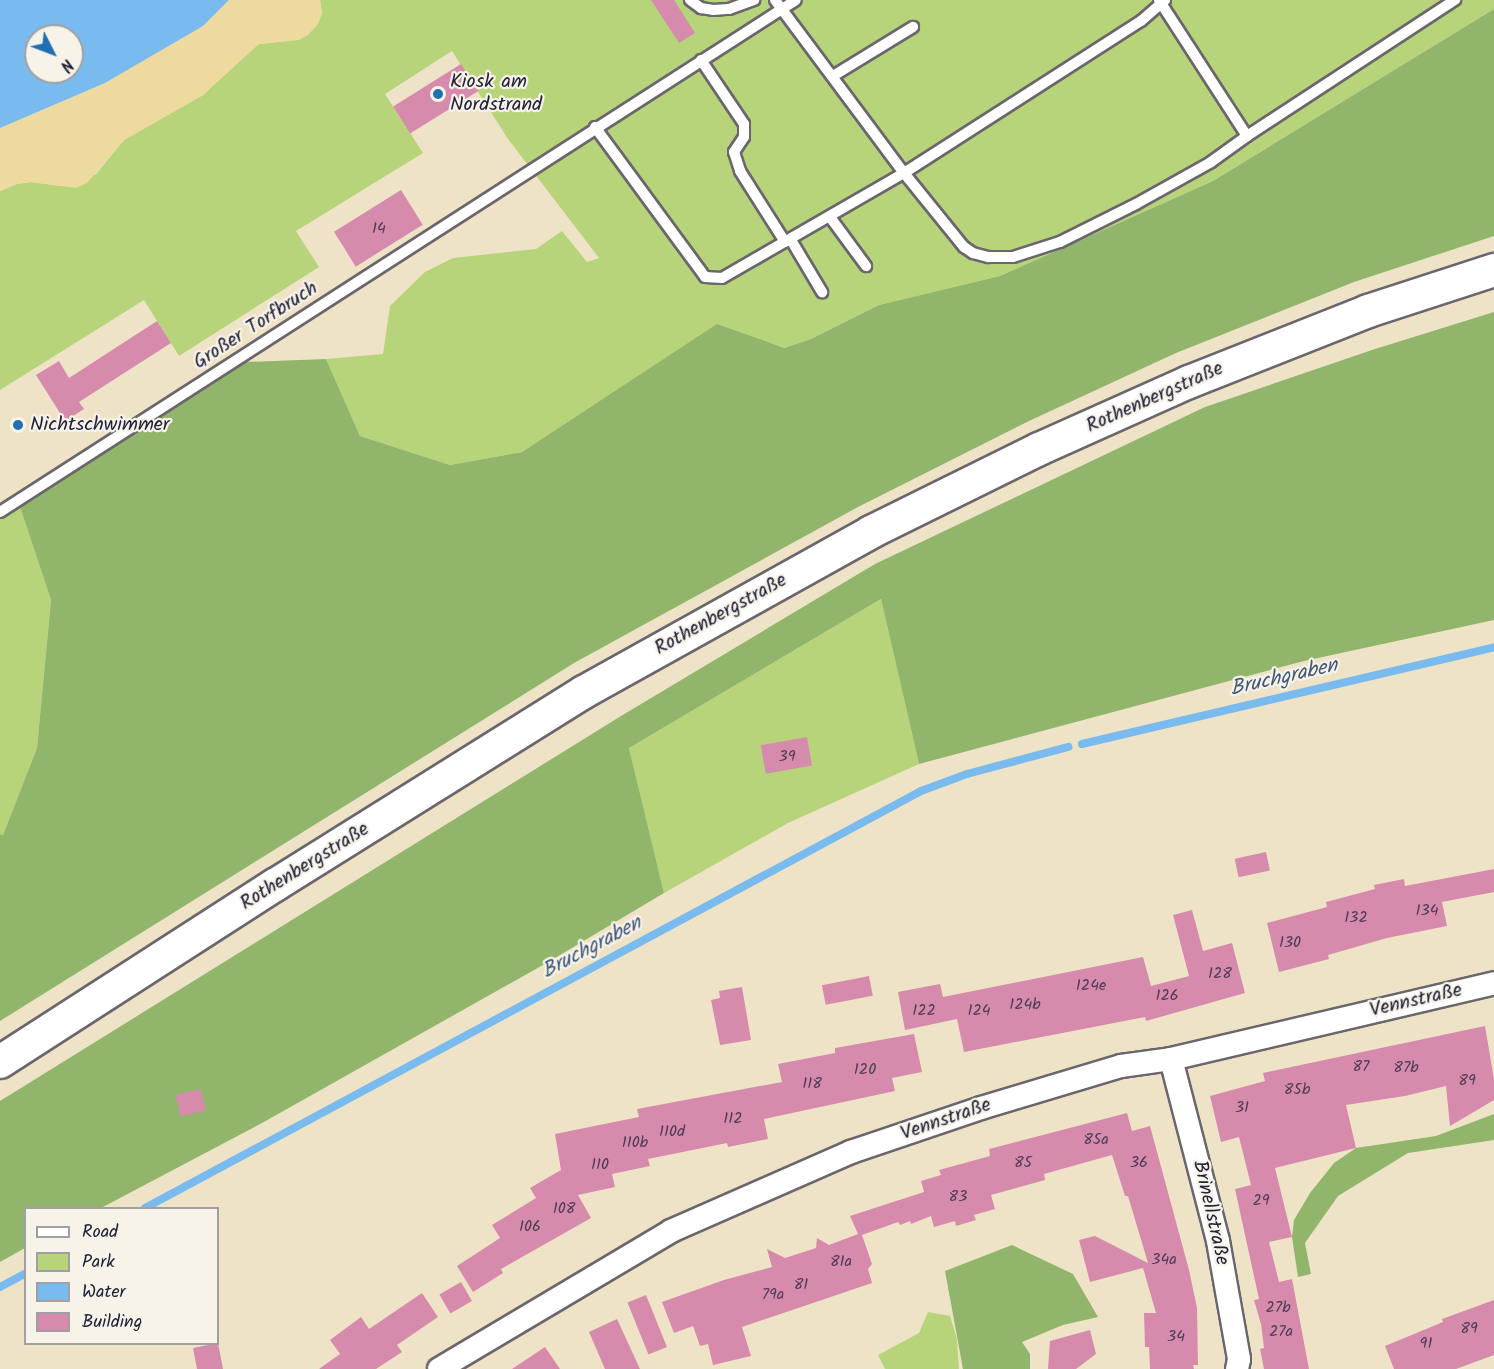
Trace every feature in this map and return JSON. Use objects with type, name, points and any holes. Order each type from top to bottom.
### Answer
[{"type":"main road","name":"Rothenbergstraße","points":[[0,1062],[275,885],[584,692],[871,532],[1039,449],[1189,382],[1368,311],[1494,270]]},
{"type":"street","name":"Vennstraße","points":[[439,1369],[671,1231],[851,1152],[981,1108],[1110,1070],[1171,1059],[1494,983]]},
{"type":"street","name":"Brinellstraße","points":[[1171,1059],[1218,1241],[1239,1359],[1237,1369]]},
{"type":"lane","points":[[690,0],[701,8],[713,10],[729,9],[754,0]]},
{"type":"lane","name":"Großer Torfbruch","points":[[0,512],[701,60],[779,4],[796,0]]},
{"type":"lane","points":[[779,4],[904,173],[964,247],[973,253],[988,257],[1013,257],[1060,242],[1137,204],[1211,162],[1455,0]]},
{"type":"lane","points":[[595,127],[705,277],[722,278],[904,173],[1141,21],[1162,1],[1247,136]]},
{"type":"lane","points":[[833,76],[913,27]]},
{"type":"lane","points":[[701,60],[744,124],[744,137],[734,152],[740,171],[822,292]]},
{"type":"lane","points":[[830,217],[866,266]]},
{"type":"green space","points":[[320,0],[1494,0],[1494,9],[1213,181],[1000,276],[879,305],[811,339],[784,348],[717,325],[522,452],[450,465],[360,436],[326,359],[383,354],[390,306],[425,272],[453,258],[536,249],[562,231],[587,262],[599,258],[508,139],[452,51],[385,94],[423,153],[296,231],[319,267],[179,356],[144,300],[0,390],[0,191],[17,184],[31,182],[61,186],[96,174],[124,140],[203,95],[251,49],[259,44],[298,40],[308,35],[322,14]]},
{"type":"green space","points":[[1494,9],[1494,236],[1354,282],[1176,353],[1029,421],[858,507],[574,663],[0,1021],[0,834],[3,835],[37,748],[51,600],[19,504],[118,436],[245,362],[326,359],[360,436],[450,465],[522,452],[717,324],[784,348],[811,339],[879,305],[1000,276],[1213,181]]},
{"type":"green space","points":[[1494,312],[1494,620],[1304,661],[919,764],[881,599],[629,748],[664,893],[550,961],[262,1123],[103,1207],[24,1207],[24,1249],[0,1262],[0,1101],[621,716],[875,564],[1205,407],[1375,349]]},
{"type":"green space","points":[[19,504],[51,600],[37,748],[3,835],[0,834],[0,518]]},
{"type":"green space","points":[[881,599],[919,764],[788,823],[664,893],[629,748]]},
{"type":"green space","points":[[1494,1114],[1494,1140],[1408,1153],[1338,1196],[1305,1243],[1311,1274],[1298,1277],[1292,1237],[1294,1220],[1310,1193],[1334,1163],[1356,1148],[1436,1136]]},
{"type":"green space","points":[[1012,1245],[1073,1274],[1098,1317],[1063,1325],[1022,1342],[1030,1354],[1030,1369],[963,1369],[945,1271]]},
{"type":"green space","points":[[928,1312],[950,1316],[957,1339],[959,1369],[885,1369],[878,1355],[919,1333]]},
{"type":"sand","points":[[229,0],[320,0],[322,14],[318,24],[308,35],[298,40],[259,44],[203,95],[124,140],[87,183],[76,188],[31,182],[17,184],[0,191],[0,128],[105,83],[203,26]]},
{"type":"water","points":[[0,0],[229,0],[203,26],[105,83],[0,128]]},
{"type":"building","points":[[651,0],[674,0],[695,33],[679,43]]},
{"type":"building","points":[[461,64],[478,91],[410,134],[393,106]]},
{"type":"building","points":[[401,190],[423,225],[356,267],[334,232]]},
{"type":"building","points":[[157,321],[171,343],[79,402],[84,409],[65,421],[36,375],[59,361],[69,378]]},
{"type":"building","points":[[807,737],[812,766],[766,774],[761,745]]},
{"type":"building","points":[[1266,852],[1270,871],[1239,877],[1235,859]]},
{"type":"building","points":[[1494,869],[1494,892],[1442,902],[1447,926],[1387,938],[1328,955],[1329,959],[1279,972],[1267,923],[1327,907],[1326,902],[1375,889],[1374,885],[1404,879],[1405,886]]},
{"type":"building","points":[[1192,910],[1203,951],[1232,943],[1245,993],[1146,1021],[1145,1017],[964,1052],[957,1019],[905,1030],[898,992],[940,984],[943,997],[1143,957],[1151,986],[1189,976],[1173,915]]},
{"type":"building","points":[[869,976],[873,996],[826,1005],[822,985]]},
{"type":"building","points":[[742,987],[751,1040],[720,1045],[711,1000],[720,998],[719,991]]},
{"type":"building","points":[[1485,1026],[1494,1079],[1494,1100],[1450,1126],[1446,1086],[1405,1096],[1346,1105],[1356,1148],[1275,1168],[1292,1237],[1269,1242],[1279,1282],[1292,1279],[1309,1369],[1264,1369],[1260,1349],[1264,1348],[1261,1324],[1254,1300],[1259,1299],[1235,1189],[1251,1185],[1239,1137],[1221,1142],[1210,1096],[1265,1081],[1263,1073]]},
{"type":"building","points":[[914,1034],[922,1072],[892,1078],[895,1091],[764,1119],[768,1139],[728,1147],[727,1143],[648,1159],[650,1166],[612,1174],[615,1187],[578,1195],[591,1218],[501,1269],[503,1273],[473,1292],[457,1266],[500,1238],[492,1225],[536,1198],[530,1188],[561,1170],[555,1134],[639,1117],[637,1109],[782,1082],[778,1064],[835,1053],[835,1048]]},
{"type":"building","points":[[201,1089],[206,1110],[181,1116],[176,1095]]},
{"type":"building","points":[[1127,1113],[1132,1131],[1150,1126],[1189,1270],[1197,1308],[1198,1365],[1193,1365],[1194,1369],[1150,1369],[1149,1347],[1145,1347],[1144,1313],[1156,1313],[1143,1268],[1090,1282],[1079,1240],[1095,1236],[1148,1263],[1128,1196],[1125,1196],[1112,1155],[1044,1174],[1045,1180],[991,1195],[995,1209],[974,1215],[976,1220],[956,1226],[955,1221],[934,1227],[931,1216],[911,1224],[910,1221],[900,1225],[898,1222],[862,1235],[872,1264],[868,1269],[872,1283],[742,1327],[751,1356],[713,1365],[708,1344],[700,1346],[693,1326],[674,1333],[662,1302],[724,1280],[772,1267],[767,1249],[785,1258],[816,1248],[817,1238],[829,1245],[858,1234],[850,1216],[924,1192],[921,1181],[941,1175],[939,1170],[990,1156],[989,1149]]},
{"type":"building","points":[[461,1282],[472,1301],[450,1314],[439,1294]]},
{"type":"building","points":[[422,1293],[438,1317],[397,1345],[402,1352],[376,1369],[319,1369],[340,1354],[330,1340],[361,1317],[369,1329]]},
{"type":"building","points":[[646,1295],[667,1347],[648,1354],[627,1302]]},
{"type":"building","points":[[1494,1300],[1494,1355],[1456,1369],[1394,1369],[1385,1346],[1443,1322],[1442,1319]]},
{"type":"building","points":[[617,1319],[640,1369],[605,1369],[589,1332]]},
{"type":"building","points":[[1090,1330],[1096,1354],[1076,1369],[1048,1369],[1050,1341]]},
{"type":"building","points":[[218,1345],[223,1369],[197,1369],[193,1348]]},
{"type":"building","points":[[545,1347],[560,1369],[512,1369]]},
{"type":"waterway","name":"Bruchgraben","points":[[1082,744],[1494,647]]},
{"type":"waterway","name":"Bruchgraben","points":[[147,1207],[921,791],[967,774],[1068,747]]},
{"type":"waterway","name":"Bruchgraben","points":[[0,1287],[24,1274]]},
{"type":"place","name":"Kiosk am Nordstrand","points":[[438,94]]},
{"type":"place","name":"Nichtschwimmer","points":[[18,425]]}]
